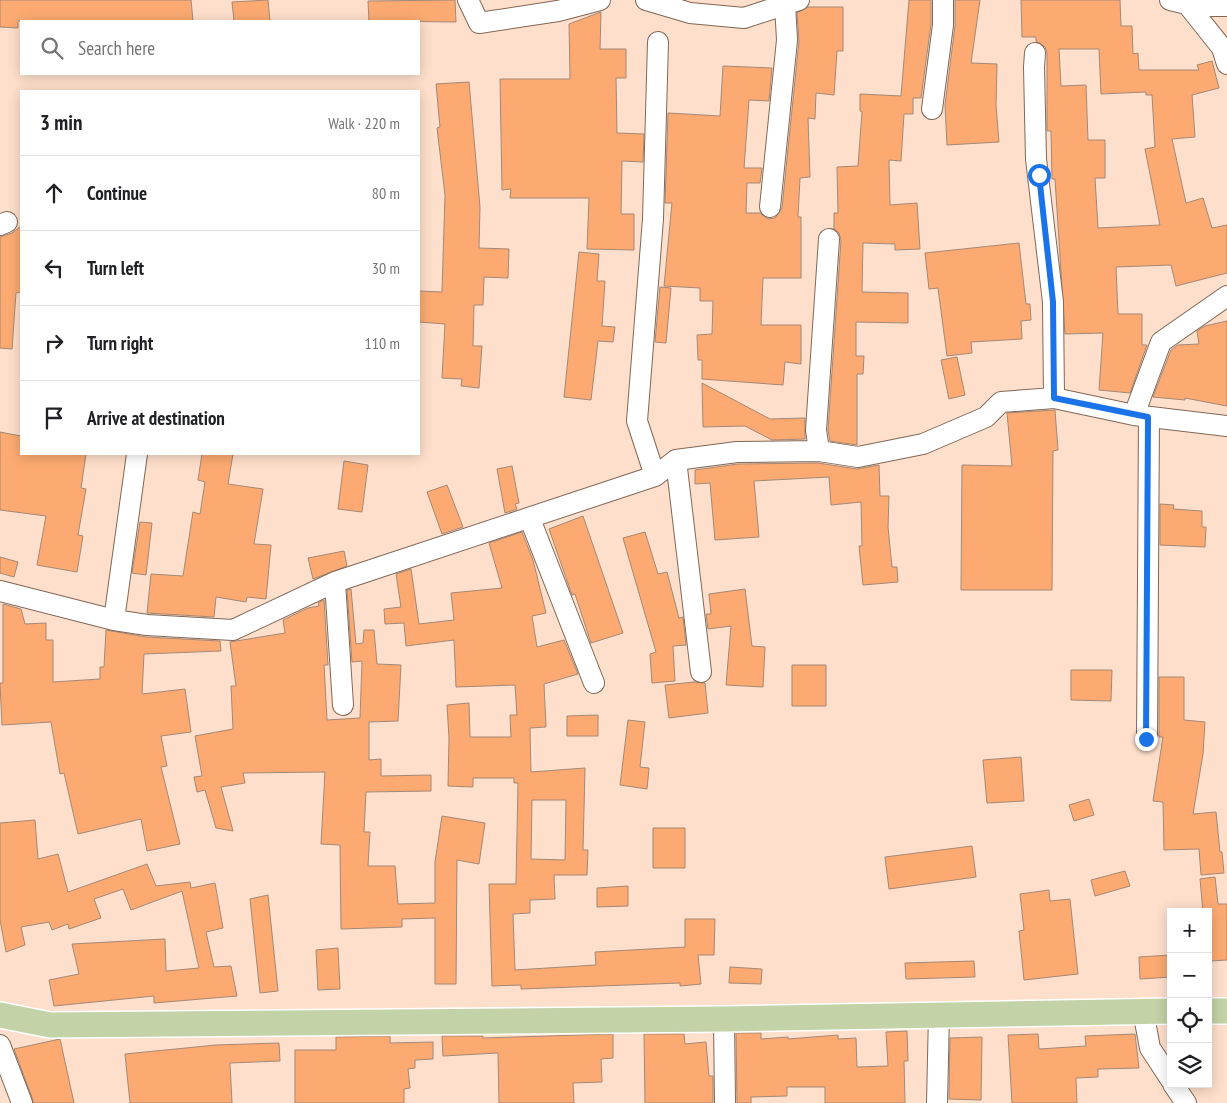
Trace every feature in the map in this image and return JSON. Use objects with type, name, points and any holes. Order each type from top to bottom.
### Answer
[{"type":"main road","points":[[0,1015],[50,1024],[724,1019],[939,1014],[1085,1019],[1143,1011],[1167,1011]]},
{"type":"main road","points":[[1212,1011],[1227,1011]]},
{"type":"street","points":[[468,0],[479,23],[558,11],[600,0]]},
{"type":"street","points":[[646,0],[690,14],[744,18],[792,2],[770,207]]},
{"type":"street","points":[[932,109],[943,25],[944,0]]},
{"type":"street","points":[[1179,2],[1227,6]]},
{"type":"street","points":[[1179,2],[1222,48],[1227,64]]},
{"type":"street","points":[[655,476],[637,421],[653,219],[658,42]]},
{"type":"street","points":[[1035,53],[1036,159],[1053,302],[1054,398]]},
{"type":"street","points":[[819,451],[816,430],[829,239]]},
{"type":"street","points":[[1146,739],[1142,416],[1161,342],[1227,296]]},
{"type":"street","points":[[0,591],[114,620],[147,625],[233,630],[335,582],[530,519],[655,476],[676,460],[737,452],[819,451],[858,457],[923,444],[986,417],[1001,402],[1054,398],[1142,416],[1227,426]]},
{"type":"street","points":[[114,620],[137,455]]},
{"type":"street","points":[[676,460],[701,672]]},
{"type":"street","points":[[530,519],[594,683]]},
{"type":"street","points":[[335,582],[343,705]]},
{"type":"street","points":[[1143,1011],[1150,1048],[1167,1074]]},
{"type":"street","points":[[938,1103],[939,1014]]},
{"type":"street","points":[[724,1019],[725,1103]]},
{"type":"street","points":[[0,1045],[22,1103]]},
{"type":"street","points":[[1176,1088],[1186,1103]]},
{"type":"building","points":[[0,0],[191,0],[193,20],[20,20],[18,21],[18,28],[0,27]]},
{"type":"building","points":[[268,0],[270,20],[234,20],[232,2]]},
{"type":"building","points":[[455,0],[456,22],[369,20],[368,1]]},
{"type":"building","points":[[909,0],[931,0],[931,24],[921,98],[913,98],[913,114],[904,114],[901,161],[889,160],[890,205],[917,203],[920,249],[895,250],[895,244],[863,243],[862,292],[908,293],[908,323],[856,322],[856,356],[864,356],[863,374],[857,374],[857,445],[830,441],[828,430],[841,240],[839,233],[834,229],[834,213],[838,213],[837,167],[858,166],[862,112],[860,111],[860,94],[901,96]]},
{"type":"building","points":[[955,0],[980,0],[971,63],[997,64],[996,105],[999,142],[947,145],[945,105],[955,26]]},
{"type":"building","points":[[1021,0],[1120,0],[1121,26],[1132,26],[1133,54],[1138,53],[1139,70],[1199,70],[1197,65],[1212,61],[1219,88],[1192,95],[1195,137],[1172,139],[1186,203],[1203,198],[1212,228],[1227,225],[1227,273],[1176,286],[1171,265],[1116,267],[1118,314],[1142,314],[1142,345],[1147,345],[1130,393],[1099,390],[1103,333],[1065,334],[1055,179],[1052,179],[1051,131],[1047,131],[1047,53],[1045,47],[1036,41],[1036,37],[1022,37]],"holes":[[[1059,49],[1099,49],[1101,94],[1146,92],[1146,95],[1152,95],[1155,147],[1145,149],[1160,225],[1098,228],[1095,178],[1105,178],[1105,140],[1088,140],[1086,85],[1061,86]]]},
{"type":"building","points":[[808,7],[843,7],[843,51],[837,51],[834,95],[816,93],[815,119],[808,118],[810,177],[800,178],[798,217],[801,217],[801,278],[763,278],[761,325],[801,325],[801,364],[785,362],[783,385],[702,379],[702,360],[698,360],[697,335],[712,334],[713,301],[700,301],[700,288],[664,286],[672,203],[665,203],[668,113],[720,116],[723,66],[772,68],[769,101],[749,100],[744,168],[762,168],[760,183],[747,183],[746,213],[760,213],[768,219],[775,218],[782,208],[799,41],[797,13]]},
{"type":"building","points":[[601,12],[600,49],[626,49],[626,78],[616,78],[617,133],[644,134],[643,162],[622,161],[621,214],[634,214],[634,250],[587,249],[589,198],[510,198],[511,189],[502,190],[500,79],[570,79],[569,24]]},
{"type":"building","points":[[469,82],[480,207],[479,248],[509,249],[508,278],[484,277],[483,305],[474,305],[473,346],[482,346],[479,388],[461,386],[462,379],[442,378],[445,324],[420,322],[420,291],[442,292],[445,195],[437,128],[440,127],[436,84]]},
{"type":"building","points":[[20,227],[20,292],[16,293],[12,349],[0,348],[0,237],[12,233]]},
{"type":"building","points":[[1019,243],[1026,304],[1030,304],[1031,320],[1021,321],[1022,339],[971,342],[972,353],[947,356],[938,288],[929,289],[925,253]]},
{"type":"building","points":[[579,252],[599,254],[597,281],[605,281],[602,326],[615,327],[613,342],[598,341],[591,400],[564,397]]},
{"type":"building","points":[[660,287],[671,288],[666,343],[655,342]]},
{"type":"building","points":[[1227,321],[1227,406],[1185,398],[1185,400],[1153,397],[1171,350],[1178,345],[1199,344],[1197,331],[1205,326]]},
{"type":"building","points":[[957,357],[965,395],[949,399],[941,360]]},
{"type":"building","points":[[702,383],[770,419],[805,418],[805,439],[772,440],[745,426],[703,427]]},
{"type":"building","points":[[1055,410],[1058,450],[1053,451],[1052,590],[961,590],[962,465],[1012,466],[1007,413]]},
{"type":"building","points":[[0,432],[20,436],[20,455],[86,455],[81,488],[86,489],[78,535],[83,536],[77,572],[37,565],[46,516],[0,510]]},
{"type":"building","points":[[202,455],[233,455],[228,484],[263,489],[254,544],[271,545],[266,599],[247,597],[246,602],[216,597],[214,617],[147,613],[151,574],[183,576],[193,512],[200,514],[205,482],[198,480]]},
{"type":"building","points":[[344,461],[368,465],[362,512],[338,509]]},
{"type":"building","points":[[818,463],[857,469],[879,465],[880,496],[889,496],[888,527],[892,567],[897,567],[898,582],[863,585],[859,546],[862,546],[861,502],[831,505],[829,477],[754,481],[759,537],[715,540],[710,483],[695,484],[695,470],[738,464]]},
{"type":"building","points":[[512,466],[519,503],[515,504],[517,509],[505,513],[497,469]]},
{"type":"building","points":[[447,485],[463,527],[442,534],[427,492]]},
{"type":"building","points":[[1160,504],[1174,505],[1173,509],[1202,511],[1202,527],[1206,527],[1205,547],[1160,545]]},
{"type":"building","points":[[583,516],[623,633],[591,643],[575,594],[572,595],[549,529]]},
{"type":"building","points":[[140,522],[152,523],[146,575],[132,573]]},
{"type":"building","points":[[522,532],[533,560],[546,613],[532,616],[537,647],[564,640],[578,674],[544,684],[546,727],[530,728],[531,772],[585,768],[583,850],[588,850],[587,875],[554,875],[555,899],[530,900],[530,913],[513,914],[515,970],[596,965],[595,952],[685,947],[685,919],[715,919],[714,955],[698,955],[701,984],[680,986],[680,983],[521,989],[521,985],[492,986],[489,884],[516,884],[518,783],[514,783],[514,778],[473,778],[473,787],[448,786],[449,738],[447,705],[469,703],[470,737],[511,737],[510,715],[517,715],[515,685],[456,687],[454,640],[406,646],[404,623],[385,624],[384,609],[401,607],[396,574],[411,569],[419,624],[454,620],[451,593],[502,588],[489,543]],"holes":[[[532,800],[566,800],[565,860],[531,859]]]},
{"type":"building","points":[[645,532],[658,574],[667,572],[679,618],[683,617],[686,645],[673,646],[675,681],[652,683],[650,654],[656,652],[623,538]]},
{"type":"building","points":[[344,551],[347,566],[313,579],[308,558]]},
{"type":"building","points":[[0,557],[18,562],[14,577],[0,573]]},
{"type":"building","points":[[351,589],[356,644],[363,643],[364,630],[374,630],[377,664],[401,665],[398,721],[369,722],[369,760],[381,759],[381,776],[431,775],[431,791],[366,792],[364,832],[370,832],[368,866],[395,866],[398,904],[435,903],[435,862],[442,816],[485,823],[479,864],[457,860],[456,984],[435,984],[435,918],[402,919],[402,927],[341,929],[340,845],[321,844],[325,772],[243,773],[245,783],[221,787],[233,831],[216,828],[205,790],[197,792],[194,777],[202,776],[195,736],[233,729],[231,686],[236,686],[230,642],[285,633],[283,620],[308,608],[319,606],[318,603],[324,600],[328,665],[324,665],[327,720],[360,718],[362,661],[352,662],[347,590]]},
{"type":"building","points":[[745,589],[752,646],[765,647],[763,687],[726,685],[731,626],[708,629],[706,614],[711,614],[709,594]]},
{"type":"building","points":[[3,604],[21,609],[25,624],[46,623],[46,640],[53,640],[53,682],[100,679],[100,667],[104,667],[106,630],[146,637],[220,641],[221,651],[144,654],[142,694],[185,689],[191,732],[161,736],[167,766],[161,767],[180,844],[147,851],[141,819],[78,834],[64,773],[60,774],[51,722],[2,725],[0,683],[3,683]]},
{"type":"building","points":[[792,665],[826,665],[826,706],[792,706]]},
{"type":"building","points":[[1071,670],[1112,670],[1111,701],[1071,700]]},
{"type":"building","points":[[1159,677],[1184,677],[1184,720],[1205,722],[1203,754],[1193,814],[1216,812],[1224,873],[1201,875],[1199,849],[1164,850],[1163,802],[1153,801],[1163,737],[1159,737]]},
{"type":"building","points":[[694,682],[705,683],[708,713],[669,718],[665,685]]},
{"type":"building","points":[[598,715],[598,736],[567,736],[567,716]]},
{"type":"building","points":[[628,720],[645,722],[640,767],[649,768],[647,789],[620,785]]},
{"type":"building","points":[[1021,757],[1024,801],[987,803],[983,760]]},
{"type":"building","points":[[1089,799],[1094,815],[1074,821],[1069,805]]},
{"type":"building","points":[[35,820],[38,859],[58,854],[68,892],[147,864],[156,886],[190,882],[191,888],[215,883],[223,928],[206,932],[214,967],[231,966],[237,996],[154,1003],[154,996],[54,1006],[49,980],[79,974],[72,944],[165,939],[166,971],[199,968],[182,891],[131,910],[123,889],[94,899],[101,918],[69,929],[68,924],[52,930],[49,922],[21,927],[25,945],[6,952],[0,920],[0,823]]},
{"type":"building","points":[[653,828],[685,828],[685,868],[653,868]]},
{"type":"building","points":[[972,846],[976,877],[889,889],[885,857]]},
{"type":"building","points":[[1125,871],[1130,886],[1095,896],[1091,880]]},
{"type":"building","points":[[1215,877],[1218,904],[1227,904],[1227,960],[1212,961],[1212,908],[1203,908],[1200,879]]},
{"type":"building","points":[[628,886],[628,906],[597,907],[597,888]]},
{"type":"building","points":[[1049,890],[1050,901],[1070,899],[1078,974],[1024,980],[1019,931],[1024,930],[1020,894]]},
{"type":"building","points":[[268,895],[278,991],[260,993],[250,899]]},
{"type":"building","points":[[338,948],[340,989],[318,990],[316,950]]},
{"type":"building","points":[[1167,955],[1167,977],[1140,979],[1139,957]]},
{"type":"building","points":[[974,961],[975,977],[906,979],[905,963]]},
{"type":"building","points":[[730,967],[762,969],[761,984],[729,983]]},
{"type":"building","points":[[907,1031],[908,1061],[904,1061],[905,1103],[825,1103],[825,1087],[787,1087],[787,1096],[751,1097],[751,1103],[737,1103],[736,1033],[761,1033],[761,1039],[838,1035],[838,1039],[856,1038],[857,1067],[888,1066],[886,1032]]},
{"type":"building","points":[[613,1034],[613,1058],[601,1059],[602,1082],[573,1083],[574,1103],[499,1103],[498,1053],[443,1056],[442,1036],[483,1036],[483,1038]]},
{"type":"building","points":[[644,1034],[684,1034],[685,1044],[706,1042],[709,1076],[713,1076],[713,1103],[645,1103]]},
{"type":"building","points":[[1038,1034],[1039,1049],[1086,1046],[1085,1036],[1135,1034],[1139,1068],[1098,1069],[1098,1077],[1076,1078],[1077,1103],[1012,1103],[1008,1035]]},
{"type":"building","points":[[390,1036],[390,1043],[433,1042],[433,1059],[415,1060],[415,1068],[408,1069],[410,1088],[404,1089],[404,1103],[295,1103],[295,1050],[336,1050],[336,1037]]},
{"type":"building","points":[[982,1037],[981,1100],[949,1099],[950,1038]]},
{"type":"building","points":[[60,1039],[74,1103],[34,1103],[14,1049]]},
{"type":"building","points":[[279,1043],[280,1061],[230,1063],[232,1103],[130,1103],[125,1054],[216,1045]]},
{"type":"route","points":[[1039,175],[1053,302],[1055,340],[1054,398],[1148,417],[1146,739]]}]
